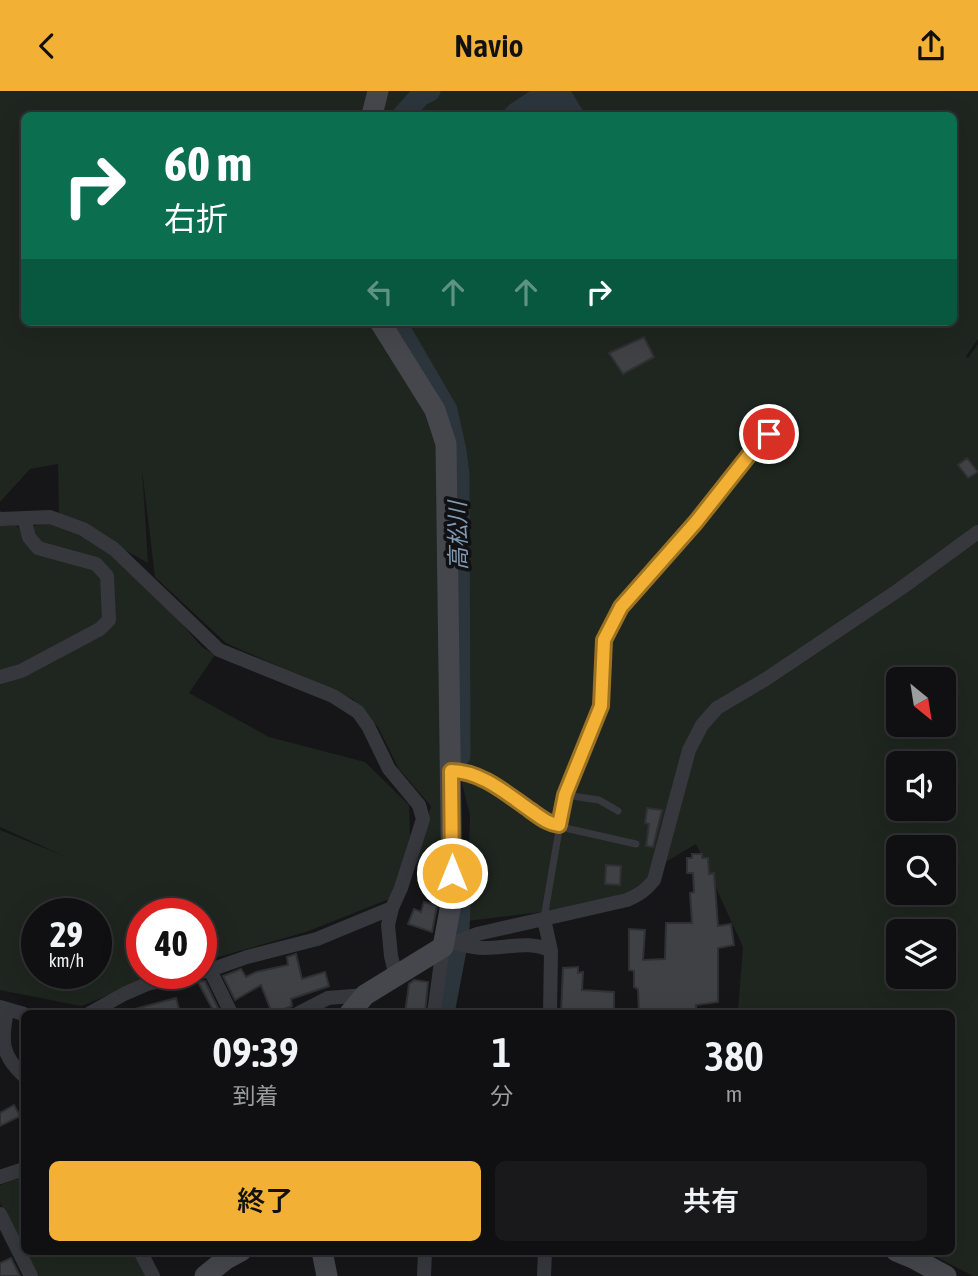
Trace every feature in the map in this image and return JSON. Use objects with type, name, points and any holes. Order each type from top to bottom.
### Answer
[{"type":"street","points":[[373,112],[378,91]]},
{"type":"street","points":[[382,326],[435,410],[446,444],[452,899],[435,1010]]},
{"type":"street","points":[[1,519],[50,517],[83,529],[114,549],[219,650],[333,696],[358,712],[389,769],[419,805],[423,819],[388,925],[396,976]]},
{"type":"street","points":[[0,677],[21,671],[100,629],[109,621],[107,576],[96,564],[38,548],[29,537],[24,518]]},
{"type":"street","points":[[352,1010],[365,995],[447,944],[640,895],[654,880],[689,750],[702,725],[716,708],[766,679],[900,589],[978,532]]},
{"type":"street","points":[[217,967],[317,939],[392,908]]},
{"type":"street","points":[[544,919],[551,951],[550,1010]]},
{"type":"street","points":[[447,944],[485,948],[541,945],[551,951]]},
{"type":"street","points":[[95,1010],[134,989]]},
{"type":"street","points":[[214,989],[229,1010]]},
{"type":"street","points":[[305,1010],[328,998],[365,995]]},
{"type":"street","points":[[21,1013],[3,1008],[2,1048],[10,1064],[21,1073]]},
{"type":"street","points":[[0,1177],[21,1170]]},
{"type":"street","points":[[0,1214],[31,1276]]},
{"type":"street","points":[[142,1255],[153,1276]]},
{"type":"street","points":[[205,1276],[234,1255]]},
{"type":"street","points":[[323,1255],[327,1276]]},
{"type":"street","points":[[424,1276],[425,1255]]},
{"type":"street","points":[[544,1276],[545,1255]]},
{"type":"street","points":[[906,1255],[946,1276]]},
{"type":"lane","points":[[544,919],[565,795],[601,706],[604,640],[621,607],[769,434]]},
{"type":"lane","points":[[451,771],[471,773],[546,821],[636,843]]},
{"type":"lane","points":[[565,795],[599,800],[618,811]]},
{"type":"shaded area","points":[[0,91],[978,91],[978,339],[966,356],[968,358],[978,344],[978,1276],[973,1276],[933,1255],[955,1255],[955,1010],[738,1010],[743,947],[696,844],[657,867],[641,887],[621,895],[566,909],[467,921],[470,815],[460,776],[448,867],[414,864],[431,806],[399,769],[378,727],[353,699],[226,643],[155,577],[142,469],[148,563],[59,513],[58,464],[30,469],[0,502]]},
{"type":"shaded area","points":[[530,91],[571,91],[584,112],[503,112]]},
{"type":"shaded area","points":[[0,510],[31,540],[32,527],[53,518],[133,568],[202,647],[215,655],[189,693],[269,737],[365,762],[409,805],[410,836],[392,898],[306,932],[217,957],[217,898],[126,898],[126,988],[81,1006],[0,990],[0,830],[64,856],[0,827]]},
{"type":"shaded area","points":[[21,1178],[21,1244],[0,1203],[0,1185]]},
{"type":"shaded area","points":[[26,1255],[137,1255],[147,1276],[37,1276]]},
{"type":"building","points":[[644,337],[654,357],[623,374],[609,353]]},
{"type":"building","points":[[967,458],[978,472],[968,478],[958,465]]},
{"type":"building","points":[[647,808],[662,810],[653,847],[646,846],[649,824],[645,823]]},
{"type":"building","points":[[692,854],[702,854],[702,858],[708,858],[709,874],[714,873],[718,926],[731,924],[734,945],[718,948],[718,1002],[696,1005],[696,1010],[639,1010],[634,971],[629,970],[629,929],[645,930],[643,960],[665,959],[666,923],[692,923],[690,893],[694,892],[693,873],[687,873],[687,858],[692,858]]},
{"type":"building","points":[[606,865],[621,866],[620,885],[605,884]]},
{"type":"building","points":[[431,872],[439,877],[439,883],[432,895],[421,889]]},
{"type":"building","points":[[424,902],[437,906],[432,932],[408,924],[414,909],[421,912]]},
{"type":"building","points":[[296,954],[302,979],[325,972],[329,986],[291,999],[292,1006],[282,1010],[271,1010],[261,985],[235,1000],[223,976],[241,969],[246,977],[288,965],[287,957]]},
{"type":"building","points":[[578,967],[578,973],[583,972],[582,990],[614,992],[614,1010],[561,1010],[563,968]]},
{"type":"building","points":[[414,980],[428,982],[425,1010],[405,1010],[409,984]]},
{"type":"building","points":[[202,989],[209,989],[219,1010],[213,1010]]},
{"type":"building","points":[[176,998],[179,1010],[131,1010]]},
{"type":"building","points":[[14,1105],[20,1116],[0,1126],[0,1113]]},
{"type":"building","points":[[11,1258],[20,1276],[0,1276],[0,1263]]},
{"type":"waterway","name":"高松川","points":[[406,112],[420,96],[430,91]]},
{"type":"waterway","name":"高松川","points":[[398,326],[447,410],[456,451],[459,475],[460,756]]},
{"type":"waterway","name":"高松川","points":[[459,928],[461,885]]},
{"type":"waterway","name":"高松川","points":[[445,1010],[456,950]]},
{"type":"route","points":[[452,873],[451,771],[471,773],[503,791],[552,825],[559,825],[565,795],[601,706],[604,640],[621,607],[769,434]]}]
